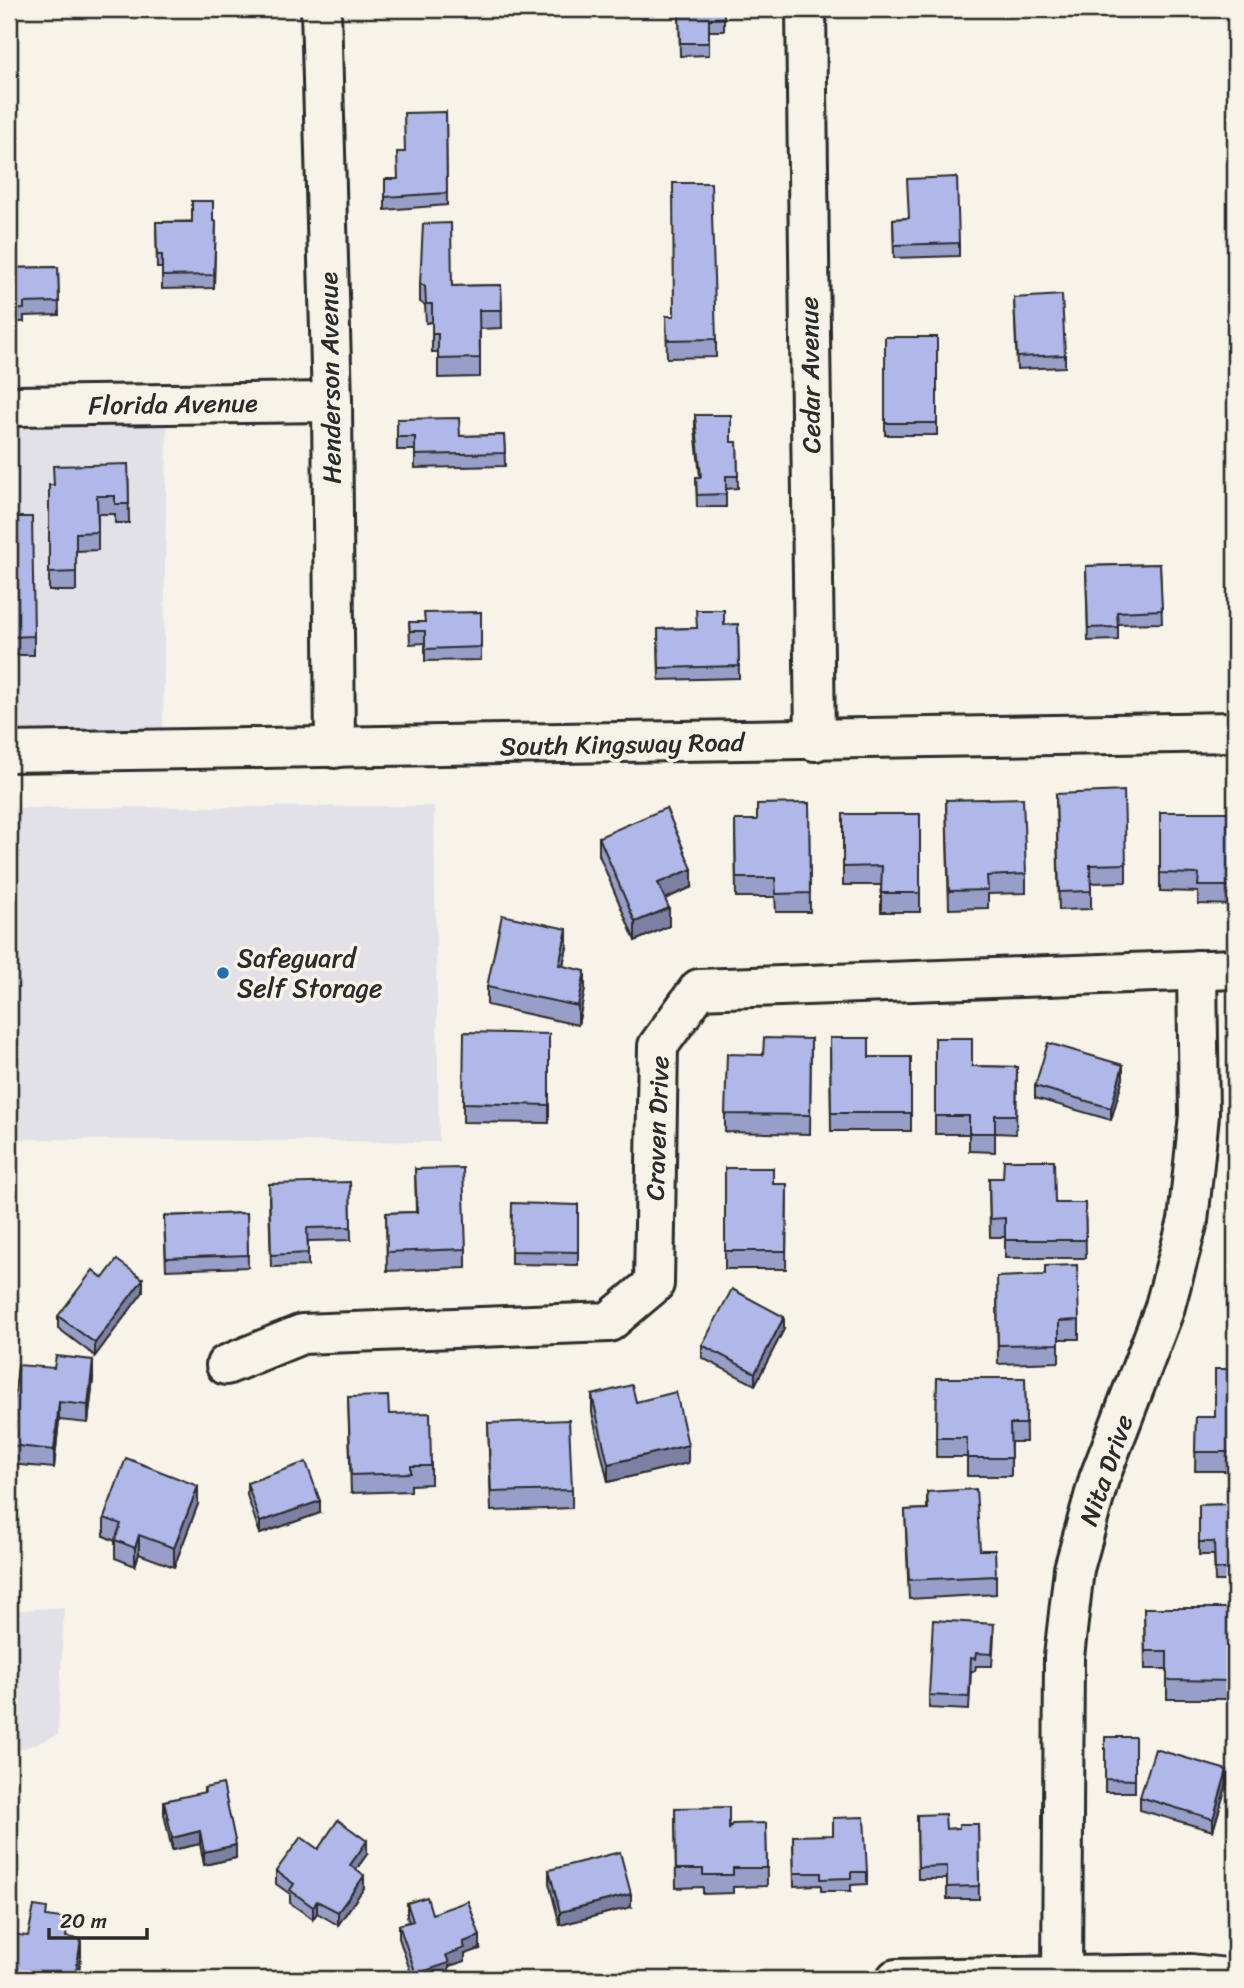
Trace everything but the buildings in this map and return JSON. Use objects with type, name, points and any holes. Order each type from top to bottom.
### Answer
[{"type":"street","name":"Henderson Avenue","points":[[321,9],[332,402],[335,748]]},
{"type":"street","name":"Cedar Avenue","points":[[806,9],[814,741]]},
{"type":"street","name":"Florida Avenue","points":[[14,406],[332,402]]},
{"type":"street","name":"South Kingsway Road","points":[[9,752],[814,741],[1235,732]]},
{"type":"street","name":"Craven Drive","points":[[226,1365],[302,1334],[610,1322],[654,1284],[658,1045],[699,989],[1235,969]]},
{"type":"street","name":"Nita Drive","points":[[1062,1977],[1064,1657],[1074,1569],[1100,1479],[1164,1311],[1188,1221],[1199,1115],[1197,970]]},
{"type":"street","points":[[896,1979],[1191,1973],[1235,1979]]},
{"type":"shaded area","points":[[167,421],[163,733],[9,735],[9,423]]},
{"type":"shaded area","name":"Safeguard Self Storage","points":[[434,806],[439,1142],[9,1139],[9,808]]},
{"type":"shaded area","points":[[64,1607],[58,1735],[9,1754],[9,1611]]},
{"type":"place","name":"Safeguard Self Storage","points":[[223,973]]}]
